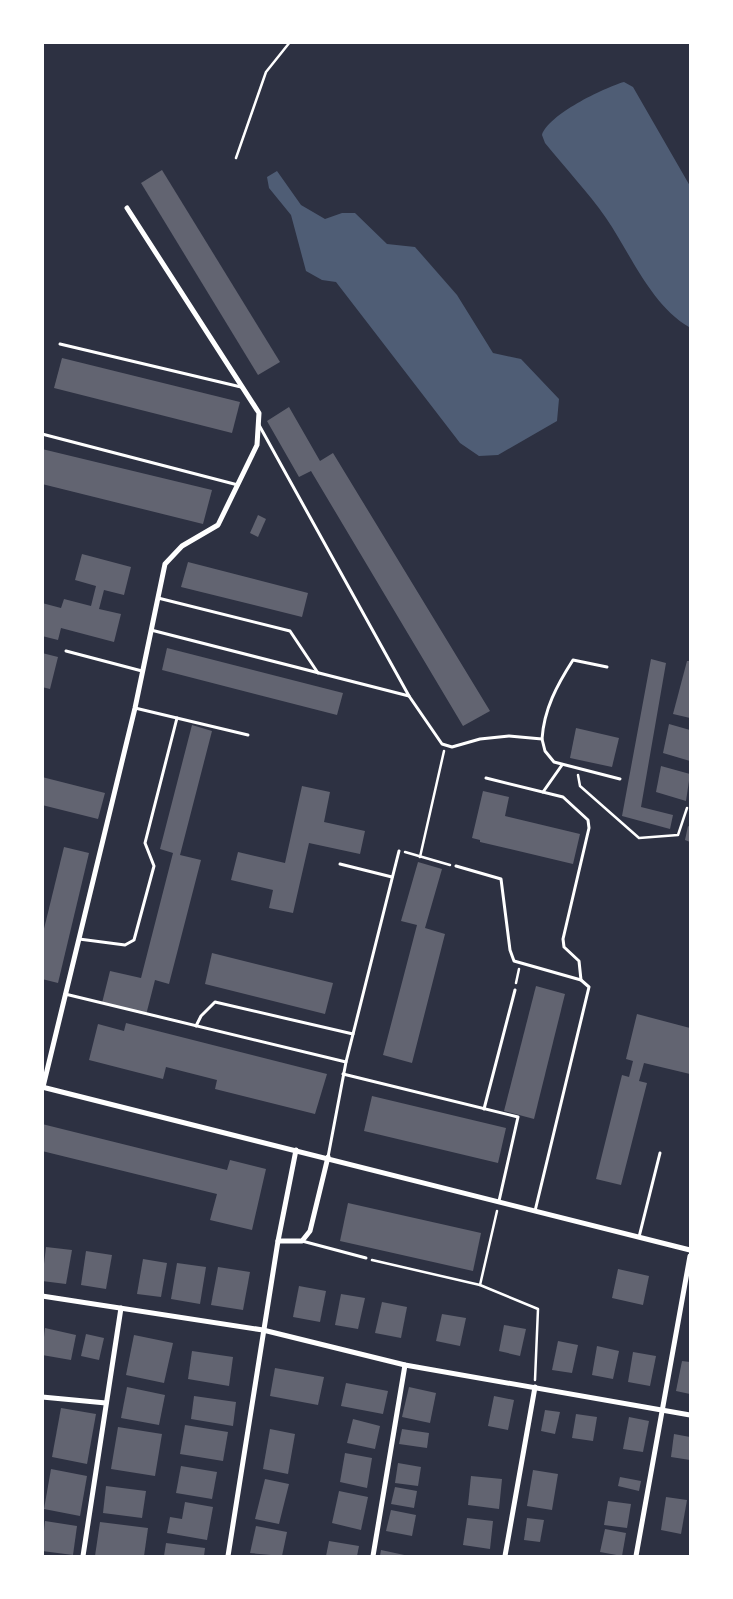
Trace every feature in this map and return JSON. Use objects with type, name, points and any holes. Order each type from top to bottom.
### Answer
[{"type":"street","points":[[126,208],[259,413],[258,424],[256,445],[239,485],[218,525],[182,546],[165,564],[135,708],[43,1087],[328,1157],[690,1250]]},
{"type":"street","points":[[228,1556],[278,1241],[296,1150]]},
{"type":"street","points":[[278,1241],[302,1241],[310,1230],[328,1157]]},
{"type":"street","points":[[636,1556],[690,1256]]},
{"type":"street","points":[[42,1296],[264,1330],[405,1365],[535,1386],[690,1415]]},
{"type":"street","points":[[83,1556],[121,1308]]},
{"type":"street","points":[[374,1556],[405,1365]]},
{"type":"street","points":[[505,1556],[535,1386]]},
{"type":"street","points":[[42,1398],[106,1403]]},
{"type":"lane","points":[[60,344],[242,387]]},
{"type":"lane","points":[[258,424],[409,696],[445,746],[452,748],[480,739],[509,736],[542,739]]},
{"type":"lane","points":[[42,434],[239,485]]},
{"type":"lane","points":[[157,598],[290,631],[318,673]]},
{"type":"lane","points":[[150,630],[409,696]]},
{"type":"lane","points":[[66,651],[142,671]]},
{"type":"lane","points":[[607,667],[573,660],[554,690],[543,724],[542,739],[549,758],[562,765],[620,779]]},
{"type":"lane","points":[[135,708],[248,735]]},
{"type":"lane","points":[[79,939],[125,945],[134,940],[154,866],[145,842],[178,718]]},
{"type":"lane","points":[[543,792],[562,765]]},
{"type":"lane","points":[[486,778],[563,797],[586,818],[589,824],[563,939],[564,947],[579,961],[581,980]]},
{"type":"lane","points":[[328,1157],[343,1074],[399,851]]},
{"type":"lane","points":[[340,864],[392,877]]},
{"type":"lane","points":[[456,866],[501,879],[510,950],[514,961],[586,982],[589,992],[535,1210]]},
{"type":"lane","points":[[484,1109],[515,990]]},
{"type":"lane","points":[[65,994],[346,1062]]},
{"type":"lane","points":[[196,1026],[201,1016],[215,1002],[353,1034]]},
{"type":"lane","points":[[343,1074],[518,1117],[499,1201]]},
{"type":"lane","points":[[639,1237],[660,1153]]},
{"type":"lane","points":[[302,1241],[366,1258]]},
{"type":"path","points":[[236,158],[266,72],[290,42]]},
{"type":"path","points":[[420,856],[445,746]]},
{"type":"path","points":[[577,769],[580,786],[640,838],[678,835],[687,808]]},
{"type":"path","points":[[399,851],[456,866]]},
{"type":"path","points":[[515,990],[520,963]]},
{"type":"path","points":[[480,1285],[499,1201]]},
{"type":"path","points":[[366,1258],[480,1285],[538,1309],[535,1386]]},
{"type":"water","points":[[624,82],[633,87],[690,186],[689,327],[663,306],[652,292],[606,218],[545,143],[542,135],[546,127],[554,119],[577,103]]},
{"type":"water","points":[[277,171],[301,205],[325,219],[342,213],[355,213],[387,244],[415,247],[457,295],[493,353],[521,359],[559,399],[557,421],[498,455],[479,456],[460,443],[336,282],[322,280],[306,271],[291,215],[269,188],[267,177]]},
{"type":"building","points":[[162,170],[280,362],[258,375],[141,183]]},
{"type":"building","points":[[62,358],[240,402],[232,433],[54,388]]},
{"type":"building","points":[[289,407],[320,461],[333,453],[490,711],[463,726],[311,471],[299,477],[267,421]]},
{"type":"building","points":[[42,449],[212,490],[203,524],[42,484]]},
{"type":"building","points":[[258,515],[266,519],[258,537],[250,533]]},
{"type":"building","points":[[82,554],[131,567],[124,595],[104,590],[99,609],[121,614],[114,642],[61,628],[58,640],[42,636],[42,603],[61,608],[64,599],[91,606],[96,586],[75,580]]},
{"type":"building","points":[[188,562],[308,593],[302,617],[181,587]]},
{"type":"building","points":[[167,648],[343,693],[337,715],[162,670]]},
{"type":"building","points":[[42,653],[58,657],[50,689],[42,687]]},
{"type":"building","points":[[651,659],[666,663],[641,807],[673,815],[670,829],[622,816]]},
{"type":"building","points":[[687,661],[690,661],[690,718],[673,714]]},
{"type":"building","points":[[669,724],[690,730],[690,761],[663,753]]},
{"type":"building","points":[[192,725],[212,731],[180,855],[201,860],[169,984],[155,980],[146,1015],[102,1003],[110,971],[141,978],[173,853],[160,849]]},
{"type":"building","points":[[576,728],[619,738],[612,767],[570,758]]},
{"type":"building","points":[[661,766],[690,774],[686,801],[656,792]]},
{"type":"building","points":[[42,777],[105,793],[98,819],[42,805]]},
{"type":"building","points":[[302,786],[330,792],[324,822],[365,831],[360,854],[309,843],[293,913],[269,908],[273,890],[231,880],[238,852],[285,863]]},
{"type":"building","points":[[483,791],[509,797],[505,816],[580,834],[573,864],[480,842],[480,840],[472,838]]},
{"type":"building","points":[[688,826],[690,827],[690,842],[685,840]]},
{"type":"building","points":[[64,847],[89,853],[58,983],[42,979],[42,937]]},
{"type":"building","points":[[418,862],[442,869],[425,928],[445,934],[412,1063],[383,1055],[417,925],[401,921]]},
{"type":"building","points":[[212,953],[333,983],[325,1014],[205,984]]},
{"type":"building","points":[[536,986],[565,994],[534,1119],[504,1111]]},
{"type":"building","points":[[637,1014],[690,1028],[690,1074],[644,1063],[639,1081],[647,1083],[621,1185],[596,1179],[622,1075],[629,1077],[633,1061],[626,1059]]},
{"type":"building","points":[[126,1023],[327,1074],[315,1114],[215,1089],[217,1080],[166,1067],[163,1079],[89,1060],[98,1024],[124,1031]]},
{"type":"building","points":[[372,1096],[506,1128],[498,1163],[364,1131]]},
{"type":"building","points":[[42,1124],[227,1170],[230,1160],[266,1169],[252,1230],[210,1220],[217,1194],[42,1151]]},
{"type":"building","points":[[348,1203],[481,1233],[473,1271],[340,1241]]},
{"type":"building","points":[[46,1247],[72,1250],[66,1284],[42,1281]]},
{"type":"building","points":[[86,1251],[112,1255],[106,1289],[81,1285]]},
{"type":"building","points":[[143,1259],[167,1263],[161,1297],[137,1294]]},
{"type":"building","points":[[177,1263],[206,1267],[200,1304],[171,1299]]},
{"type":"building","points":[[218,1267],[250,1272],[243,1310],[211,1305]]},
{"type":"building","points":[[618,1269],[649,1276],[643,1305],[612,1298]]},
{"type":"building","points":[[299,1286],[326,1291],[320,1322],[293,1317]]},
{"type":"building","points":[[341,1294],[365,1298],[358,1329],[335,1325]]},
{"type":"building","points":[[382,1302],[407,1307],[401,1338],[375,1333]]},
{"type":"building","points":[[442,1314],[466,1318],[460,1346],[436,1341]]},
{"type":"building","points":[[504,1325],[526,1329],[520,1356],[499,1351]]},
{"type":"building","points":[[45,1328],[76,1335],[71,1360],[42,1355]]},
{"type":"building","points":[[86,1334],[104,1338],[99,1360],[81,1356]]},
{"type":"building","points":[[134,1335],[173,1343],[164,1383],[126,1375]]},
{"type":"building","points":[[558,1341],[578,1345],[572,1373],[552,1370]]},
{"type":"building","points":[[597,1346],[619,1351],[613,1379],[592,1375]]},
{"type":"building","points":[[192,1351],[233,1357],[229,1386],[188,1379]]},
{"type":"building","points":[[633,1352],[656,1356],[650,1386],[628,1382]]},
{"type":"building","points":[[682,1361],[690,1362],[690,1394],[676,1391]]},
{"type":"building","points":[[275,1368],[324,1377],[318,1405],[270,1396]]},
{"type":"building","points":[[346,1383],[388,1391],[383,1414],[341,1406]]},
{"type":"building","points":[[127,1387],[165,1395],[159,1425],[121,1418]]},
{"type":"building","points":[[409,1387],[436,1393],[430,1423],[402,1417]]},
{"type":"building","points":[[194,1396],[236,1402],[233,1426],[191,1419]]},
{"type":"building","points":[[494,1396],[514,1400],[508,1430],[488,1426]]},
{"type":"building","points":[[61,1408],[96,1414],[87,1464],[52,1457]]},
{"type":"building","points":[[545,1410],[560,1412],[555,1434],[541,1431]]},
{"type":"building","points":[[576,1414],[597,1417],[593,1441],[572,1438]]},
{"type":"building","points":[[629,1417],[649,1421],[643,1452],[623,1449]]},
{"type":"building","points":[[353,1419],[380,1426],[375,1449],[347,1443]]},
{"type":"building","points":[[185,1425],[228,1432],[223,1461],[180,1454]]},
{"type":"building","points":[[118,1427],[162,1434],[155,1476],[111,1469]]},
{"type":"building","points":[[270,1429],[295,1434],[288,1474],[263,1469]]},
{"type":"building","points":[[402,1429],[429,1433],[427,1448],[399,1444]]},
{"type":"building","points":[[674,1434],[690,1437],[690,1460],[671,1457]]},
{"type":"building","points":[[345,1453],[372,1458],[367,1488],[340,1482]]},
{"type":"building","points":[[398,1463],[421,1467],[418,1486],[395,1483]]},
{"type":"building","points":[[181,1466],[217,1472],[212,1499],[176,1493]]},
{"type":"building","points":[[51,1469],[87,1476],[80,1516],[44,1509]]},
{"type":"building","points":[[533,1470],[558,1474],[552,1510],[527,1506]]},
{"type":"building","points":[[471,1476],[502,1479],[499,1509],[468,1505]]},
{"type":"building","points":[[620,1477],[641,1481],[639,1491],[618,1486]]},
{"type":"building","points":[[265,1479],[289,1484],[279,1524],[255,1519]]},
{"type":"building","points":[[106,1486],[146,1491],[142,1518],[103,1513]]},
{"type":"building","points":[[395,1487],[417,1491],[414,1508],[391,1504]]},
{"type":"building","points":[[339,1491],[368,1497],[361,1530],[332,1523]]},
{"type":"building","points":[[666,1497],[687,1500],[681,1534],[661,1530]]},
{"type":"building","points":[[608,1501],[631,1504],[627,1528],[604,1525]]},
{"type":"building","points":[[185,1502],[213,1507],[207,1540],[167,1533],[170,1517],[182,1519]]},
{"type":"building","points":[[391,1510],[416,1515],[412,1536],[386,1531]]},
{"type":"building","points":[[467,1518],[493,1521],[490,1549],[463,1545]]},
{"type":"building","points":[[527,1518],[544,1520],[540,1542],[524,1540]]},
{"type":"building","points":[[45,1521],[77,1526],[73,1555],[42,1551]]},
{"type":"building","points":[[100,1522],[148,1528],[144,1556],[95,1556]]},
{"type":"building","points":[[256,1526],[287,1532],[282,1556],[250,1553]]},
{"type":"building","points":[[605,1529],[626,1533],[622,1556],[600,1552]]},
{"type":"building","points":[[329,1541],[359,1546],[357,1556],[326,1556]]},
{"type":"building","points":[[166,1543],[205,1548],[204,1556],[164,1556]]},
{"type":"building","points":[[381,1550],[409,1556],[380,1556]]}]
